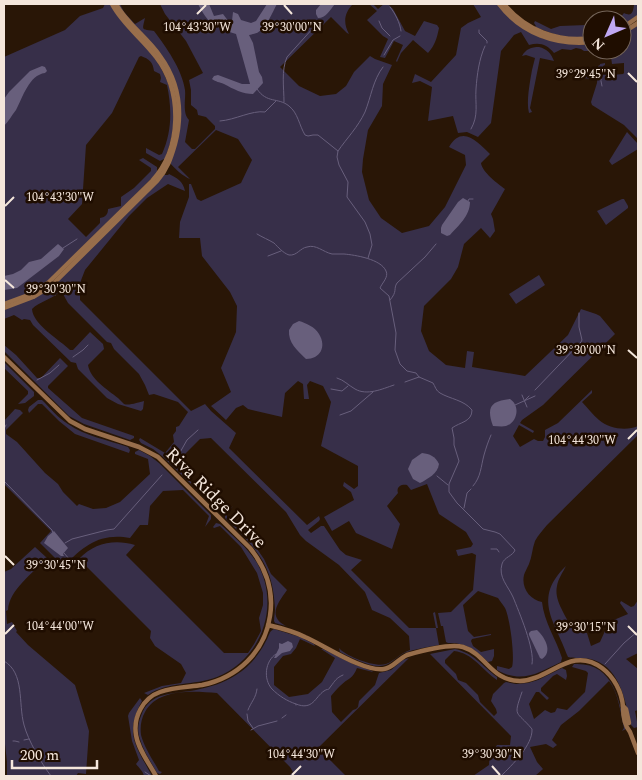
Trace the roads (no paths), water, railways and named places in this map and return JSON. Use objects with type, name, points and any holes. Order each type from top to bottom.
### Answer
[{"type":"street","points":[[4,304],[31,294],[49,282],[152,181],[162,168],[168,155],[174,134],[176,117],[170,82],[156,57],[122,21],[112,4]]},
{"type":"street","points":[[4,308],[33,297],[56,281],[157,181],[170,160],[177,136],[179,120],[174,83],[160,56],[127,21],[116,4]]},
{"type":"street","points":[[499,4],[514,20],[538,35],[563,42],[582,42]]},
{"type":"street","points":[[504,4],[520,20],[542,32],[567,39],[582,40]]},
{"type":"street","name":"Riva Ridge Drive","points":[[4,357],[70,422],[85,429],[139,446],[155,455],[249,547],[260,563],[268,583],[271,605],[268,624],[263,640],[256,652],[244,664],[220,680],[162,691],[152,696],[143,704],[136,719],[136,734],[139,746],[156,776]]},
{"type":"street","points":[[268,624],[300,634],[352,661],[377,669],[388,668],[401,658],[409,655],[451,646],[462,647],[471,651],[495,673],[516,681],[531,679],[570,662],[589,661],[605,670],[613,679],[619,691],[628,729],[638,753]]},
{"type":"waterway","points":[[390,7],[397,18],[401,31]]},
{"type":"waterway","points":[[284,102],[283,73],[285,62],[287,57],[314,27],[316,21]]},
{"type":"waterway","points":[[379,21],[382,28],[390,36]]},
{"type":"waterway","points":[[479,30],[479,33],[487,43]]},
{"type":"waterway","points":[[384,55],[393,40],[400,36]]},
{"type":"waterway","points":[[471,129],[476,114],[476,89],[481,56],[485,46]]},
{"type":"waterway","points":[[338,151],[356,128],[365,112],[374,83],[383,67]]},
{"type":"waterway","points":[[601,81],[602,86]]},
{"type":"waterway","points":[[257,89],[265,97],[289,106],[305,135],[318,135],[338,151],[339,165],[348,182],[347,197],[365,222],[370,234],[372,245],[368,258]]},
{"type":"waterway","points":[[220,121],[255,112],[265,112],[276,101]]},
{"type":"waterway","points":[[468,201],[473,199]]},
{"type":"waterway","points":[[257,234],[274,243],[289,255],[310,246],[332,254],[367,258],[379,263],[386,271],[386,278],[380,288],[389,296],[396,333],[395,350],[400,364],[407,371],[416,373],[419,377],[433,383],[440,393],[461,402],[472,410],[468,419],[452,428],[454,445],[459,461],[449,484],[449,492],[457,503],[483,529],[500,534],[515,550],[503,562],[501,573],[526,630],[531,649],[532,664]]},
{"type":"waterway","points":[[63,248],[77,239]]},
{"type":"waterway","points":[[390,300],[397,283],[436,244]]},
{"type":"waterway","points":[[268,256],[281,251]]},
{"type":"waterway","points":[[50,290],[55,295]]},
{"type":"waterway","points":[[535,390],[581,342],[579,313]]},
{"type":"waterway","points":[[73,357],[88,345]]},
{"type":"waterway","points":[[37,380],[50,373],[59,365]]},
{"type":"waterway","points":[[405,382],[419,377]]},
{"type":"waterway","points":[[337,378],[364,392],[394,385]]},
{"type":"waterway","points":[[331,389],[342,391],[348,386]]},
{"type":"waterway","points":[[340,415],[351,411],[373,392]]},
{"type":"waterway","points":[[522,395],[527,407]]},
{"type":"waterway","points":[[525,400],[529,396]]},
{"type":"waterway","points":[[515,405],[535,396]]},
{"type":"waterway","points":[[4,429],[6,425]]},
{"type":"waterway","points":[[174,463],[187,440],[198,430]]},
{"type":"waterway","points":[[473,486],[479,475],[491,435]]},
{"type":"waterway","points":[[65,543],[72,539],[114,529],[162,475]]},
{"type":"waterway","points":[[437,476],[448,485]]},
{"type":"waterway","points":[[4,481],[53,533]]},
{"type":"waterway","points":[[464,508],[467,493],[471,489]]},
{"type":"waterway","points":[[491,549],[497,549],[499,552]]},
{"type":"waterway","points":[[64,553],[70,560]]},
{"type":"waterway","points":[[605,664],[638,631]]},
{"type":"waterway","points":[[276,654],[269,661],[266,670],[267,680],[275,692],[296,705]]},
{"type":"waterway","points":[[4,661],[11,666],[18,681],[22,716],[28,737],[51,776]]},
{"type":"waterway","points":[[296,704],[302,706],[310,705],[324,691],[329,689],[337,678],[343,675]]},
{"type":"waterway","points":[[248,710],[257,689]]},
{"type":"waterway","points":[[501,776],[526,748],[531,735],[532,729],[519,716],[517,710],[522,692]]},
{"type":"waterway","points":[[247,714],[248,721],[253,728]]},
{"type":"waterway","points":[[282,718],[286,715]]},
{"type":"waterway","points":[[251,730],[277,721]]},
{"type":"waterway","points":[[24,740],[29,739]]},
{"type":"waterway","points":[[13,741],[19,742]]},
{"type":"waterway","points":[[145,772],[151,776]]}]
